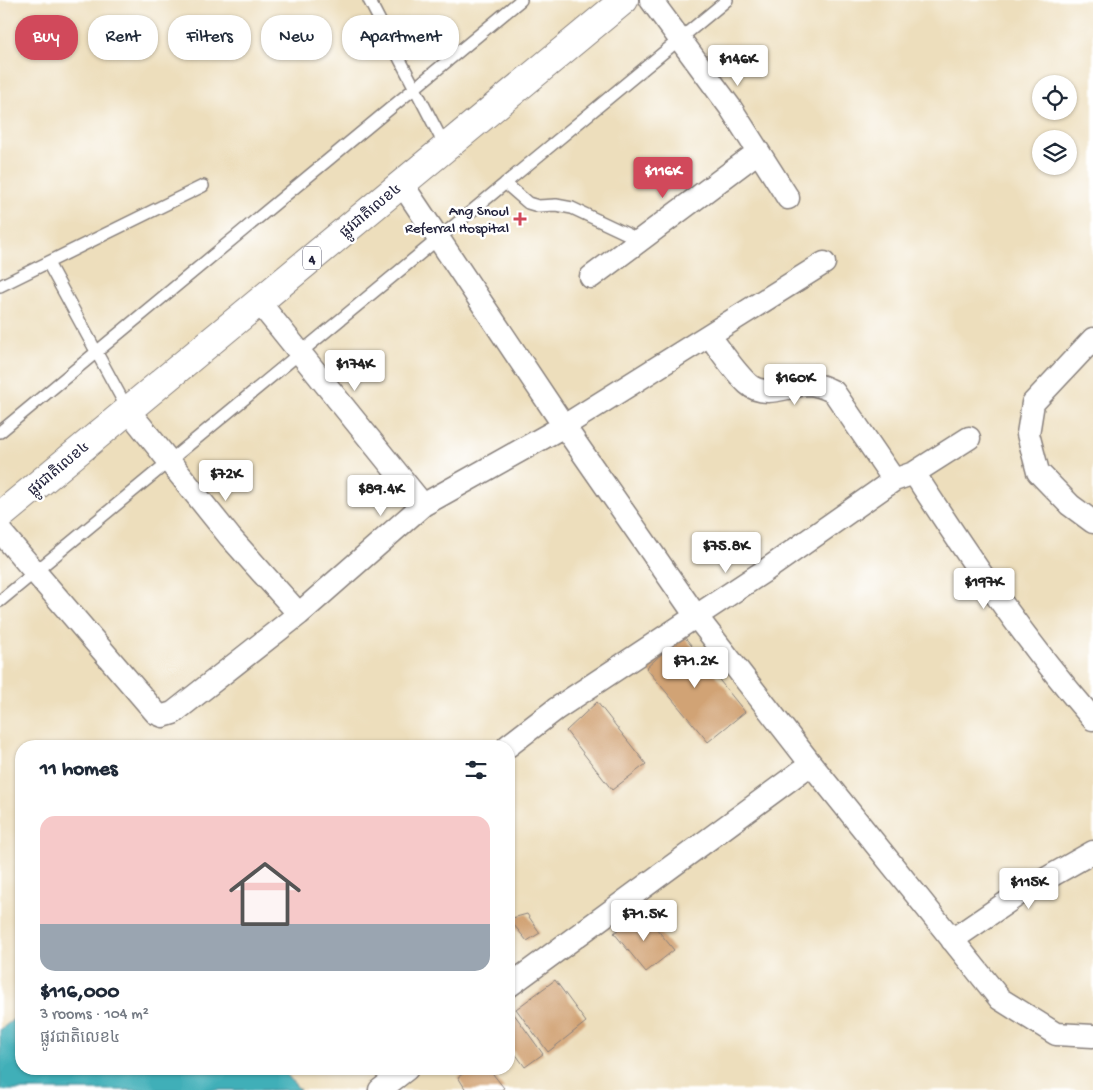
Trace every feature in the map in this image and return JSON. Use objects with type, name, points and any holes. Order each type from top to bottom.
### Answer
[{"type":"highway","name":"ផ្លូវជាតិលេខ៤","points":[[0,516],[624,0]]},
{"type":"street","points":[[651,0],[730,107],[788,198]]},
{"type":"street","points":[[590,277],[758,152]]},
{"type":"street","points":[[402,184],[564,426],[696,616],[811,764],[952,940],[1000,999],[1056,1034],[1093,1036]]},
{"type":"street","points":[[0,531],[156,713],[163,716],[173,713],[299,614],[423,505],[564,426],[824,263]]},
{"type":"street","points":[[260,302],[423,505]]},
{"type":"street","points":[[709,335],[748,385],[754,388],[771,391],[808,384],[824,386],[834,392],[971,561],[1046,663],[1093,719]]},
{"type":"street","points":[[1093,339],[1033,403],[1028,434],[1038,472],[1070,505],[1093,522]]},
{"type":"street","points":[[128,410],[230,537],[299,614]]},
{"type":"street","points":[[515,741],[556,709],[904,477],[969,438]]},
{"type":"street","points":[[515,982],[811,764]]},
{"type":"street","points":[[952,940],[1019,894],[1093,852]]},
{"type":"street","points":[[380,1090],[399,1075]]},
{"type":"lane","points":[[369,0],[446,148]]},
{"type":"lane","points":[[0,432],[521,0]]},
{"type":"lane","points":[[0,601],[727,0]]},
{"type":"lane","points":[[505,184],[528,203],[538,206],[556,204],[572,208],[640,240]]},
{"type":"lane","points":[[0,286],[203,186]]},
{"type":"lane","points":[[48,263],[128,410]]},
{"type":"water","points":[[15,1018],[15,1075],[287,1075],[300,1090],[0,1090],[0,1030]]},
{"type":"building","points":[[683,635],[745,712],[708,742],[646,668]]},
{"type":"building","points":[[597,702],[646,764],[612,790],[566,731]]},
{"type":"building","points":[[642,911],[674,950],[646,972],[614,933]]},
{"type":"building","points":[[527,914],[540,933],[527,941],[515,926],[515,917]]},
{"type":"building","points":[[555,980],[586,1022],[548,1052],[516,1009]]},
{"type":"building","points":[[515,1015],[543,1054],[525,1067],[515,1053]]},
{"type":"building","points":[[461,1075],[494,1075],[504,1088],[501,1090],[466,1090],[458,1077]]},
{"type":"place","name":"Ang Snoul Referral Hospital","points":[[520,219]]}]
